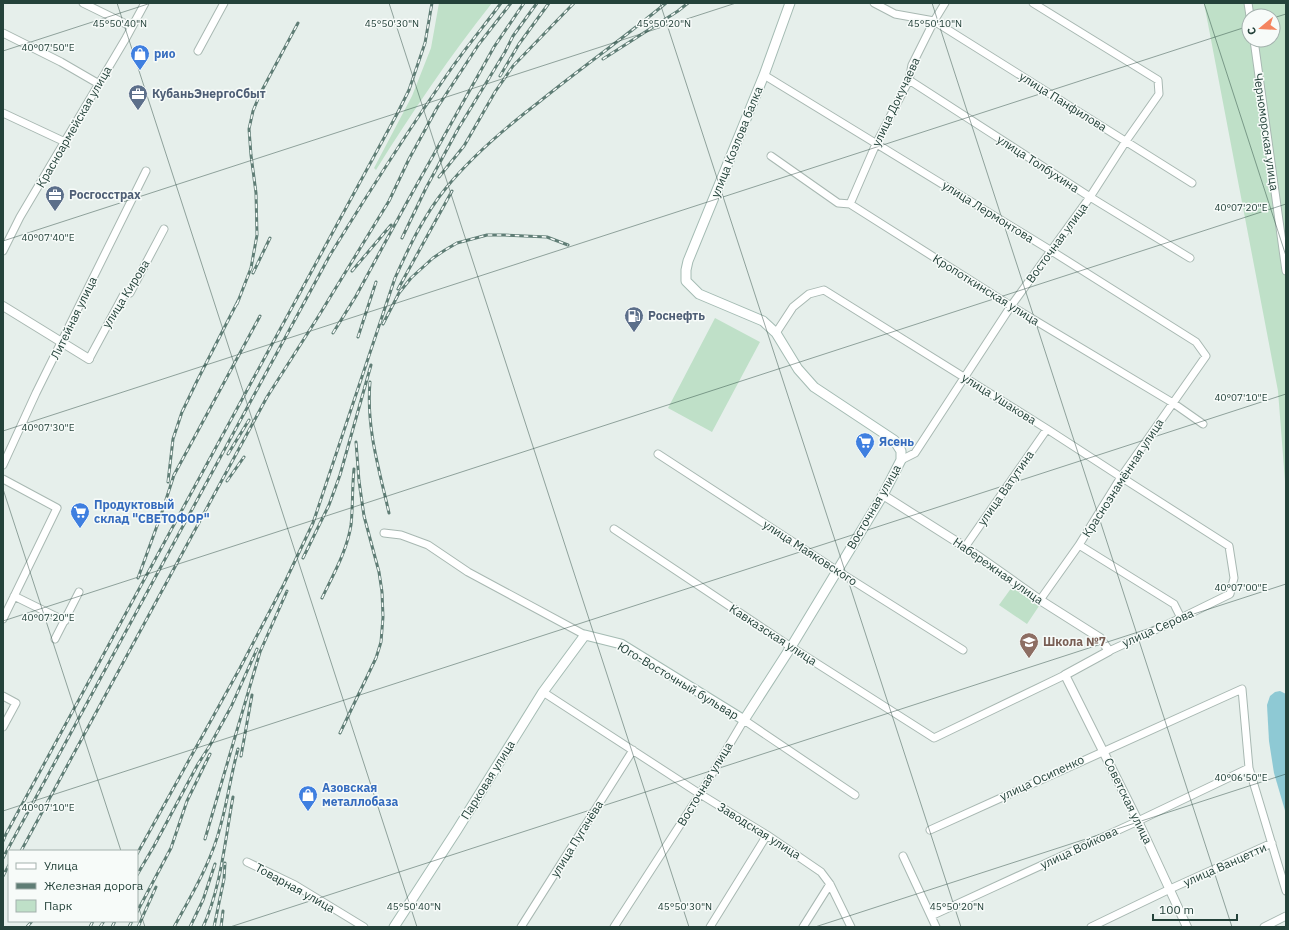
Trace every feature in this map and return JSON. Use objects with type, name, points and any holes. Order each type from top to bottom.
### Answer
[{"type":"main road","name":"улица Козлова балка","points":[[776,333],[763,322],[699,294],[686,281],[686,270],[688,261],[764,75],[790,3]]},
{"type":"main road","points":[[776,333],[798,369],[814,387],[894,440],[900,451],[901,460]]},
{"type":"main road","name":"Восточная улица","points":[[744,720],[791,647],[836,570],[883,495],[901,460]]},
{"type":"main road","name":"Парковая улица","points":[[394,927],[457,830],[543,692],[585,635]]},
{"type":"main road","name":"Юго-Восточный бульвар","points":[[585,635],[621,644],[744,720]]},
{"type":"street","points":[[83,3],[132,27]]},
{"type":"street","name":"Красноармейская улица","points":[[3,251],[20,217],[145,3]]},
{"type":"street","points":[[198,51],[224,3]]},
{"type":"street","points":[[874,3],[895,14],[934,21]]},
{"type":"street","name":"улица Докучаева","points":[[850,204],[876,144],[908,80],[912,65],[934,21],[945,3]]},
{"type":"street","name":"Восточная улица","points":[[901,460],[915,453],[1011,306],[1050,250],[1090,197],[1158,94],[1158,80],[1033,3]]},
{"type":"street","name":"улица Панфилова","points":[[934,21],[1192,183]]},
{"type":"street","points":[[3,33],[61,62],[99,84]]},
{"type":"street","name":"Черноморская улица","points":[[1255,48],[1286,271]]},
{"type":"street","name":"улица Лермонтова","points":[[764,75],[1050,250],[1196,342],[1206,356]]},
{"type":"street","name":"улица Толбухина","points":[[908,80],[1090,197],[1190,258]]},
{"type":"street","points":[[3,113],[65,142]]},
{"type":"street","name":"Кропоткинская улица","points":[[771,156],[838,203],[850,204],[1011,306],[1172,403],[1203,424]]},
{"type":"street","name":"Литейная улица","points":[[3,465],[36,394],[146,171]]},
{"type":"street","name":"улица Кирова","points":[[89,359],[123,296],[130,293],[164,229]]},
{"type":"street","name":"улица Ушакова","points":[[776,333],[793,307],[809,294],[824,290],[1047,428],[1121,478],[1229,546]]},
{"type":"street","points":[[3,306],[89,359]]},
{"type":"street","name":"Краснознамённая улица","points":[[1040,600],[1079,545],[1121,478],[1172,403],[1206,356]]},
{"type":"street","name":"улица Ватутина","points":[[964,547],[1047,428]]},
{"type":"street","name":"улица Маяковского","points":[[658,454],[836,570],[963,650]]},
{"type":"street","points":[[3,479],[58,508],[3,619]]},
{"type":"street","name":"Набережная улица","points":[[883,495],[964,547],[1040,600],[1100,638],[1109,650]]},
{"type":"street","name":"Кавказская улица","points":[[614,529],[791,647],[934,738]]},
{"type":"street","name":"Юго-Восточный бульвар","points":[[384,533],[401,535],[428,545],[468,572],[585,635]]},
{"type":"street","points":[[1079,545],[1174,604],[1181,618]]},
{"type":"street","name":"улица Серова","points":[[934,738],[1065,675],[1109,650],[1181,618],[1230,594],[1234,578],[1229,546]]},
{"type":"street","points":[[55,639],[80,592]]},
{"type":"street","points":[[14,596],[65,621]]},
{"type":"street","name":"Советская улица","points":[[1065,675],[1138,821],[1187,927]]},
{"type":"street","name":"улица Осипенко","points":[[930,830],[1242,688],[1249,768]]},
{"type":"street","name":"Заводская улица","points":[[543,692],[700,794],[767,835],[821,872],[830,884],[852,927]]},
{"type":"street","points":[[3,696],[16,702],[3,727]]},
{"type":"street","name":"Восточная улица","points":[[614,927],[700,794],[744,720]]},
{"type":"street","name":"Юго-Восточный бульвар","points":[[744,720],[855,794]]},
{"type":"street","name":"улица Пугачёва","points":[[521,927],[633,750]]},
{"type":"street","points":[[1249,768],[1286,891]]},
{"type":"street","name":"улица Войкова","points":[[931,916],[1138,821],[1249,768]]},
{"type":"street","points":[[710,927],[767,835]]},
{"type":"street","name":"улица Ванцетти","points":[[1091,927],[1170,889],[1272,843]]},
{"type":"street","points":[[903,856],[936,927]]},
{"type":"street","name":"Товарная улица","points":[[246,862],[295,886],[364,927]]},
{"type":"street","points":[[802,927],[830,884]]},
{"type":"street","points":[[1264,927],[1286,916]]},
{"type":"green space","points":[[439,3],[492,3],[461,43],[403,127],[376,170],[374,168],[412,96],[431,48]]},
{"type":"green space","points":[[1204,3],[1286,3],[1286,494],[1278,391]]},
{"type":"green space","points":[[715,318],[760,342],[712,432],[668,408]]},
{"type":"green space","points":[[1012,587],[1039,606],[1027,624],[999,605]]},
{"type":"water","points":[[1280,691],[1286,694],[1286,814],[1274,773],[1269,741],[1267,705],[1270,696],[1275,692]]},
{"type":"railway","points":[[3,841],[397,114],[409,90],[425,43],[432,3]]},
{"type":"railway","points":[[3,858],[330,255],[389,161],[435,92],[457,60],[501,3]]},
{"type":"railway","points":[[22,850],[267,397],[389,201],[409,159],[437,108],[479,44],[511,3]]},
{"type":"railway","points":[[333,333],[356,296],[494,47],[524,3]]},
{"type":"railway","points":[[402,238],[426,188],[458,129],[505,52],[513,36],[537,3]]},
{"type":"railway","points":[[500,76],[519,44],[549,3]]},
{"type":"railway","points":[[439,177],[464,146],[495,92],[513,66],[574,3]]},
{"type":"railway","points":[[138,852],[240,668],[284,584],[313,523],[395,278],[411,243],[424,220],[446,188],[478,153],[555,89],[666,3]]},
{"type":"railway","points":[[603,59],[688,3]]},
{"type":"railway","points":[[237,304],[251,268],[257,235],[256,193],[249,129],[253,111],[260,94],[298,23]]},
{"type":"railway","points":[[398,289],[452,191]]},
{"type":"railway","points":[[352,271],[391,225]]},
{"type":"railway","points":[[383,324],[399,293],[411,278],[433,258],[457,243],[487,235],[504,235],[547,237],[568,245]]},
{"type":"railway","points":[[253,273],[270,238]]},
{"type":"railway","points":[[358,337],[376,282]]},
{"type":"railway","points":[[168,482],[173,439],[182,412],[239,299]]},
{"type":"railway","points":[[138,578],[174,475],[260,316]]},
{"type":"railway","points":[[303,558],[329,505],[340,475],[371,365]]},
{"type":"railway","points":[[370,382],[369,399],[374,448],[389,513]]},
{"type":"railway","points":[[228,454],[249,420]]},
{"type":"railway","points":[[340,733],[376,658],[381,642],[383,617],[382,592],[379,572],[364,516],[359,481],[356,442]]},
{"type":"railway","points":[[227,481],[244,457]]},
{"type":"railway","points":[[322,598],[339,563],[349,535],[352,518],[354,469]]},
{"type":"railway","points":[[205,839],[260,652],[287,591]]},
{"type":"railway","points":[[138,873],[231,707],[257,649]]},
{"type":"railway","points":[[241,756],[252,695]]},
{"type":"railway","points":[[174,927],[201,877],[217,838],[238,749]]},
{"type":"railway","points":[[138,910],[171,848],[187,801],[210,754]]},
{"type":"railway","points":[[203,927],[218,880],[233,797]]},
{"type":"railway","points":[[214,927],[224,879],[225,863]]},
{"type":"railway","points":[[190,927],[203,900],[215,864]]},
{"type":"railway","points":[[3,876],[8,867]]},
{"type":"railway","points":[[138,927],[156,887]]},
{"type":"railway","points":[[221,927],[223,911]]},
{"type":"railway","points":[[27,927],[31,922]]},
{"type":"railway","points":[[90,927],[92,922]]},
{"type":"railway","points":[[100,927],[103,922]]},
{"type":"railway","points":[[112,927],[114,922]]},
{"type":"railway","points":[[129,927],[132,922]]},
{"type":"place","name":"рио","points":[[140,71]]},
{"type":"place","name":"КубаньЭнергоСбыт","points":[[138,111]]},
{"type":"place","name":"Росгосстрах","points":[[55,212]]},
{"type":"place","name":"Роснефть","points":[[634,333]]},
{"type":"place","name":"Ясень","points":[[865,459]]},
{"type":"place","name":"Продуктовый склад \"СВЕТОФОР\"","points":[[80,529]]},
{"type":"place","name":"Школа №7","points":[[1029,659]]},
{"type":"place","name":"Азовская металлобаза","points":[[308,812]]}]
